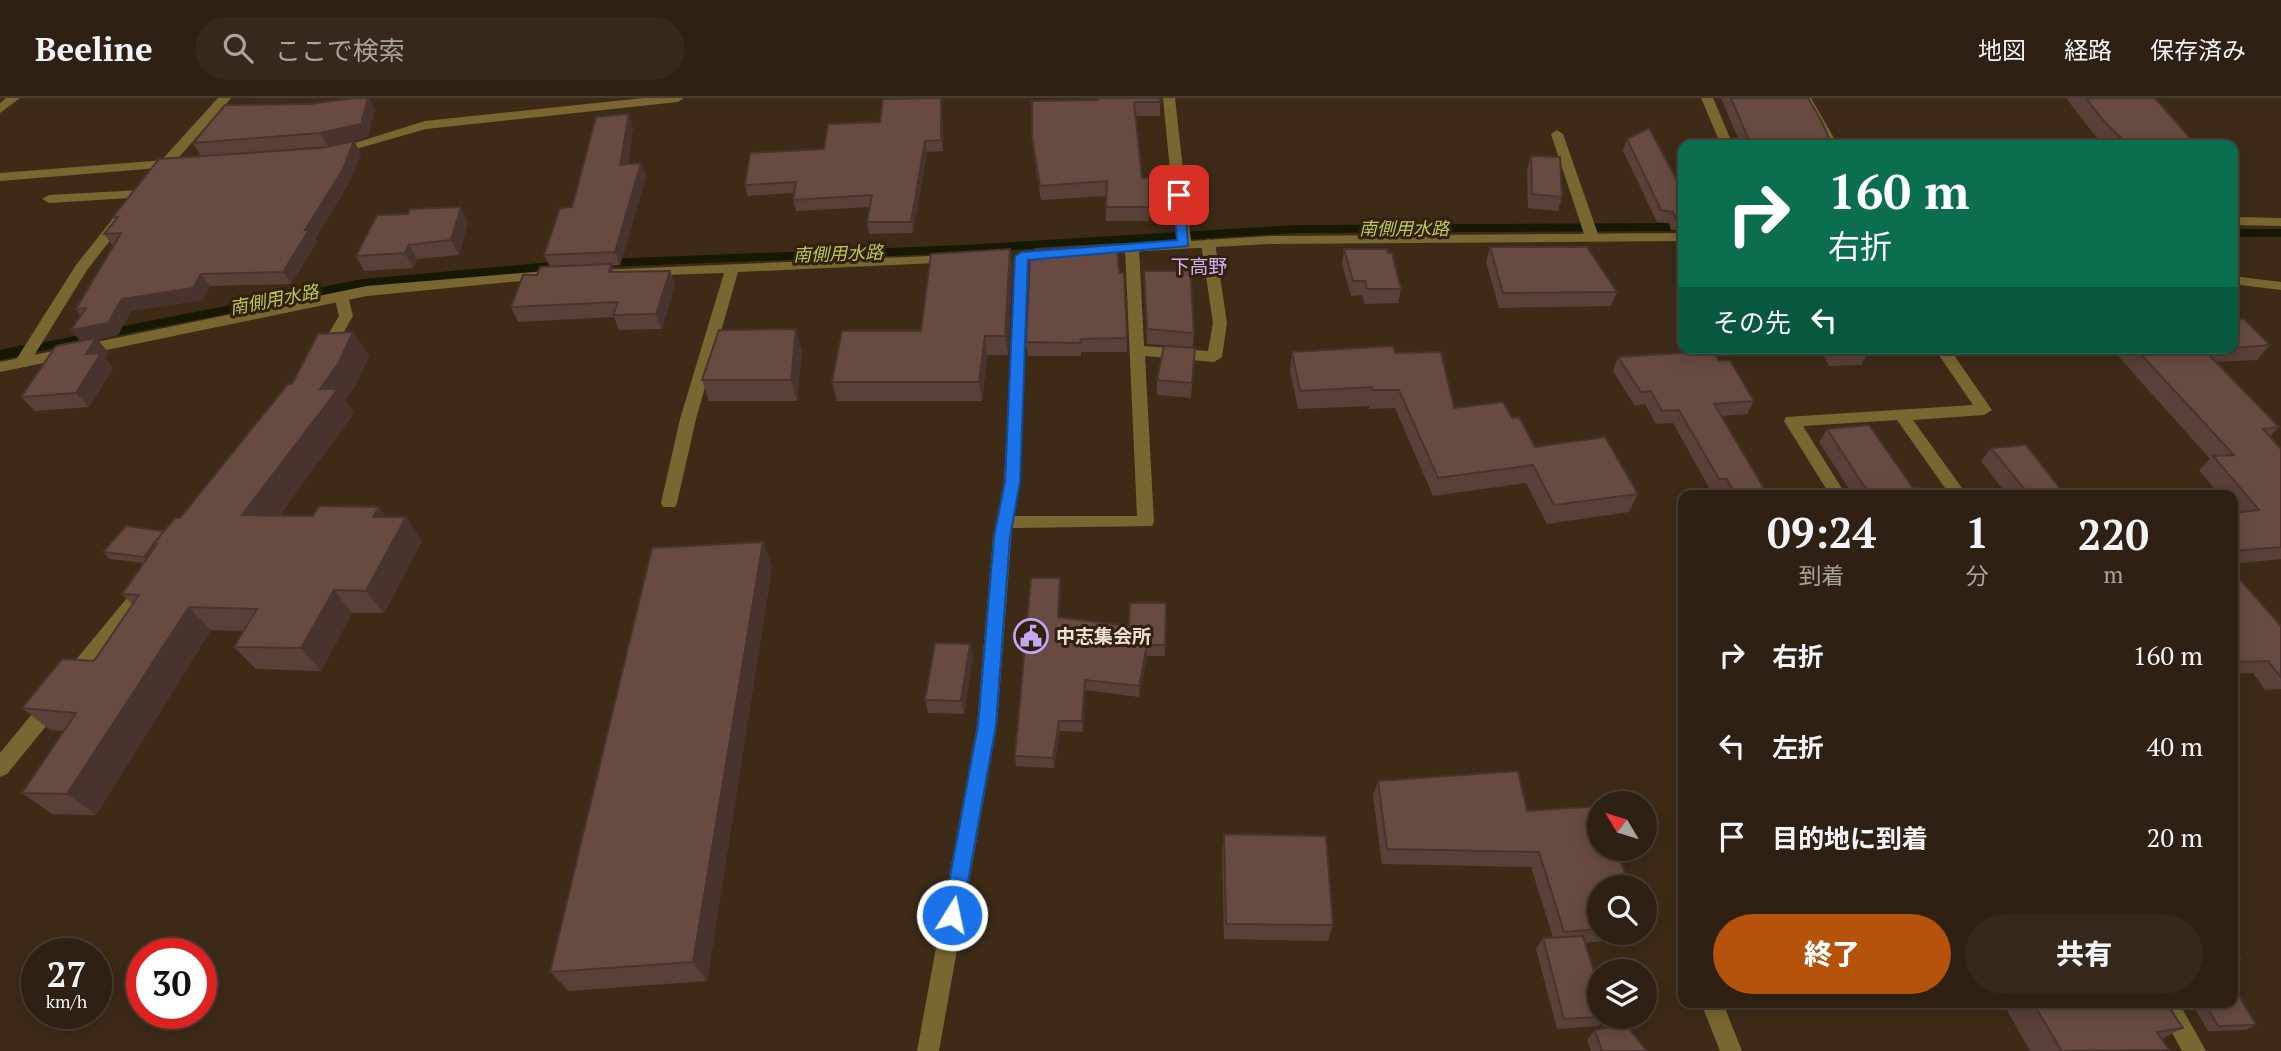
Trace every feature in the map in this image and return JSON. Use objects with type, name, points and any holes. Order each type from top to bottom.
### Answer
[{"type":"street","points":[[0,109],[14,98]]},
{"type":"street","points":[[22,363],[81,268],[163,164],[225,98]]},
{"type":"street","points":[[314,154],[358,147],[425,125],[678,98]]},
{"type":"street","points":[[1168,98],[1184,244]]},
{"type":"street","points":[[1707,98],[1725,140]]},
{"type":"street","points":[[1805,98],[1829,140]]},
{"type":"street","points":[[213,109],[239,109]]},
{"type":"street","points":[[1557,135],[1592,237]]},
{"type":"street","points":[[0,177],[190,163]]},
{"type":"street","points":[[49,199],[141,194]]},
{"type":"street","points":[[2238,221],[2281,222]]},
{"type":"street","points":[[1077,252],[1208,243],[1678,237]]},
{"type":"street","points":[[1137,350],[1214,357],[1220,323],[1208,243]]},
{"type":"street","points":[[1005,522],[1146,522],[1132,248]]},
{"type":"street","points":[[928,1051],[987,725],[1005,522],[1012,482],[1022,256]]},
{"type":"street","points":[[588,274],[967,258]]},
{"type":"street","points":[[669,503],[688,419],[732,268]]},
{"type":"street","points":[[0,367],[367,291],[562,275]]},
{"type":"street","points":[[2238,281],[2281,286]]},
{"type":"street","points":[[314,370],[346,316],[341,296]]},
{"type":"street","points":[[1835,490],[1792,421],[1984,410],[1945,354]]},
{"type":"street","points":[[1902,415],[1955,490]]},
{"type":"street","points":[[0,768],[156,575]]},
{"type":"street","points":[[1714,1008],[1731,1051]]},
{"type":"street","points":[[2171,1008],[2195,1051]]},
{"type":"building","points":[[368,98],[361,124],[320,133],[193,143],[225,105],[310,104]]},
{"type":"building","points":[[941,98],[941,140],[925,141],[911,222],[867,222],[872,195],[793,200],[796,182],[745,185],[750,153],[824,149],[828,124],[880,122],[883,99]]},
{"type":"building","points":[[1160,98],[1160,102],[1134,102],[1142,178],[1149,178],[1149,207],[1106,207],[1107,181],[1040,186],[1032,137],[1032,101]]},
{"type":"building","points":[[1731,98],[1808,98],[1830,140],[1749,140]]},
{"type":"building","points":[[2086,98],[2155,98],[2192,140],[2123,140]]},
{"type":"building","points":[[629,114],[620,165],[641,163],[615,252],[544,255],[560,208],[572,207],[596,117]]},
{"type":"building","points":[[1649,128],[1678,182],[1678,219],[1673,212],[1661,210],[1627,139]]},
{"type":"building","points":[[354,141],[342,171],[305,230],[309,230],[283,272],[201,274],[193,288],[122,299],[108,323],[71,330],[86,308],[76,309],[121,233],[104,234],[118,217],[113,217],[159,159],[321,148]]},
{"type":"building","points":[[1531,156],[1560,157],[1562,197],[1532,194]]},
{"type":"building","points":[[461,207],[451,240],[409,245],[405,253],[356,256],[377,215],[408,214],[410,209]]},
{"type":"building","points":[[1117,244],[1119,273],[1124,273],[1127,338],[1081,339],[1080,343],[1026,342],[1030,255],[1036,255],[1035,249]]},
{"type":"building","points":[[1490,247],[1587,247],[1617,292],[1503,293]]},
{"type":"building","points":[[1010,249],[1005,336],[985,336],[979,382],[832,382],[842,331],[921,331],[931,254]]},
{"type":"building","points":[[1344,249],[1387,249],[1388,253],[1392,253],[1401,289],[1367,289],[1365,281],[1353,281]]},
{"type":"building","points":[[611,264],[609,272],[670,271],[656,314],[613,315],[618,302],[511,307],[523,275],[537,275],[540,267]]},
{"type":"building","points":[[1178,264],[1190,265],[1194,333],[1147,329],[1144,271],[1177,271]]},
{"type":"building","points":[[2244,319],[2270,345],[2238,348],[2238,320]]},
{"type":"building","points":[[796,329],[791,380],[702,380],[719,330]]},
{"type":"building","points":[[353,332],[338,364],[320,389],[338,389],[242,515],[313,516],[319,506],[379,507],[373,517],[406,517],[366,591],[334,590],[301,648],[234,647],[257,609],[189,607],[67,794],[22,793],[76,713],[22,708],[62,659],[94,661],[139,595],[122,594],[157,544],[153,544],[175,518],[180,518],[288,384],[292,384],[318,334]]},
{"type":"building","points":[[96,338],[86,354],[101,353],[76,393],[21,397],[56,346]]},
{"type":"building","points":[[1164,346],[1195,348],[1192,383],[1157,380]]},
{"type":"building","points":[[1393,346],[1395,353],[1441,352],[1454,408],[1503,402],[1512,418],[1519,417],[1535,447],[1605,437],[1638,494],[1554,505],[1533,465],[1438,478],[1399,390],[1373,390],[1372,387],[1300,391],[1292,352]]},
{"type":"building","points":[[1715,354],[1719,361],[1730,360],[1754,401],[1714,404],[1765,490],[1732,490],[1727,479],[1719,479],[1679,410],[1662,411],[1651,391],[1641,392],[1618,357]]},
{"type":"building","points":[[2141,354],[2222,354],[2209,355],[2279,427],[2263,429],[2281,449],[2281,547],[2238,551],[2238,512],[2259,510],[2213,456],[2234,455]]},
{"type":"building","points":[[1869,425],[1913,488],[1920,487],[1922,490],[1867,490],[1827,429]]},
{"type":"building","points":[[2026,445],[2061,490],[2025,490],[1991,448]]},
{"type":"building","points":[[126,526],[164,531],[144,557],[103,552]]},
{"type":"building","points":[[763,542],[693,962],[550,972],[652,548]]},
{"type":"building","points":[[2238,577],[2281,626],[2281,677],[2268,661],[2238,662]]},
{"type":"building","points":[[1031,578],[1060,578],[1058,617],[1129,626],[1130,603],[1166,603],[1165,645],[1147,645],[1139,686],[1085,680],[1082,721],[1059,721],[1053,758],[1015,756]]},
{"type":"building","points":[[935,643],[970,644],[961,701],[925,700]]},
{"type":"building","points":[[1518,771],[1527,811],[1587,807],[1587,861],[1620,861],[1626,875],[1587,875],[1587,930],[1564,932],[1539,852],[1387,849],[1378,781]]},
{"type":"building","points":[[1224,834],[1326,836],[1333,925],[1226,924]]},
{"type":"building","points":[[1583,936],[1590,959],[1587,959],[1587,1018],[1564,1019],[1543,938]]},
{"type":"building","points":[[2238,994],[2256,1025],[2218,1026],[2208,1008],[2238,1008]]},
{"type":"building","points":[[2036,1008],[2169,1008],[2183,1028],[2157,1032],[2169,1050],[2062,1051]]},
{"type":"building","points":[[1629,1029],[1647,1051],[1602,1051],[1595,1030]]},
{"type":"waterway","name":"南側用水路","points":[[607,263],[964,249],[1297,229],[1678,227]]},
{"type":"waterway","name":"南側用水路","points":[[2238,233],[2281,233]]},
{"type":"waterway","name":"南側用水路","points":[[109,333],[363,283],[563,265]]},
{"type":"waterway","name":"南側用水路","points":[[20,351],[90,337]]},
{"type":"waterway","name":"南側用水路","points":[[0,355],[29,349]]},
{"type":"place","name":"中志集会所","points":[[1031,636]]},
{"type":"district","name":"下高野","points":[[1199,266]]},
{"type":"route","points":[[952,915],[987,725],[1002,537],[1012,482],[1022,256],[1184,244],[1179,195]]}]
